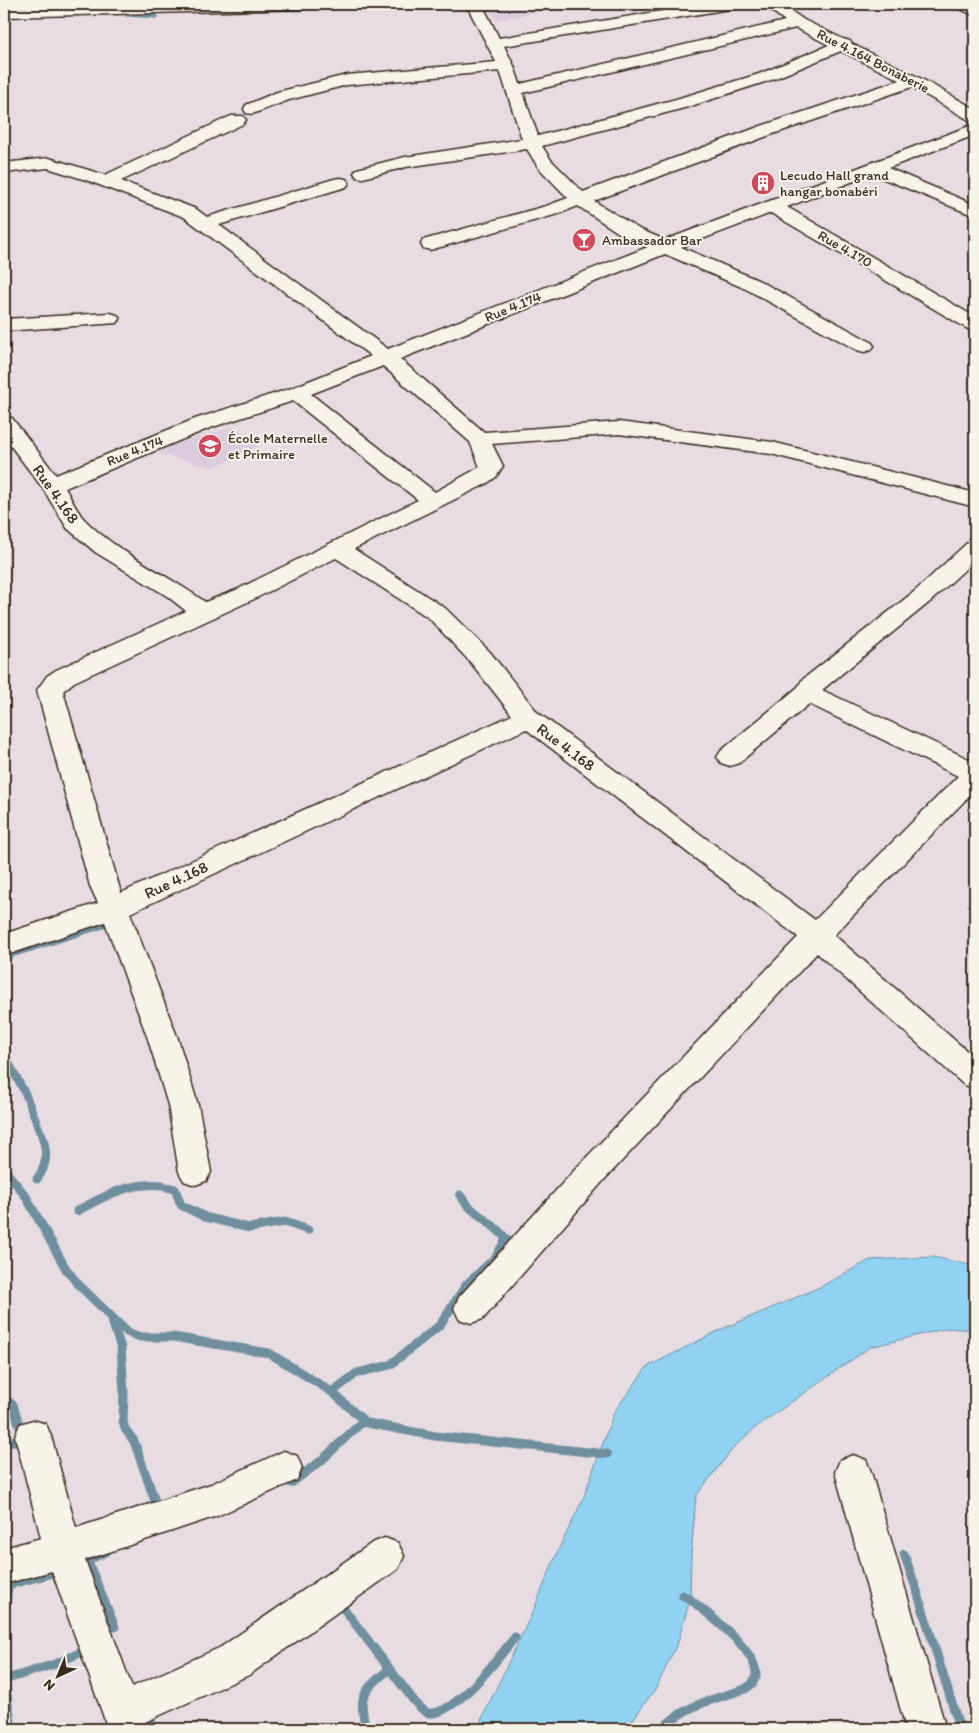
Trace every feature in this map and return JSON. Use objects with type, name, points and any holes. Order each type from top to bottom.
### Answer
[{"type":"street","points":[[4,12],[301,4]]},
{"type":"street","points":[[474,4],[506,66],[532,143],[544,162],[579,199],[632,233],[753,285],[864,346]]},
{"type":"street","points":[[495,43],[730,4]]},
{"type":"street","name":"Rue 4.164 Bonaberie","points":[[771,4],[798,23],[844,44],[975,116]]},
{"type":"street","points":[[962,4],[975,11]]},
{"type":"street","points":[[514,90],[798,23]]},
{"type":"street","points":[[363,173],[412,160],[532,143],[692,100],[765,76],[844,44]]},
{"type":"street","points":[[252,109],[283,96],[346,80],[506,66]]},
{"type":"street","points":[[430,244],[533,216],[767,130],[914,81]]},
{"type":"street","points":[[108,182],[112,178],[237,120]]},
{"type":"street","name":"Rue 4.174","points":[[52,485],[188,429],[387,358],[665,247],[975,129]]},
{"type":"street","points":[[4,168],[45,162],[183,209],[387,358],[478,439],[492,466],[488,472],[244,595],[65,676],[56,682],[50,690],[104,886],[164,1038],[183,1105],[195,1172]]},
{"type":"street","points":[[873,168],[975,211]]},
{"type":"street","points":[[205,224],[340,183]]},
{"type":"street","name":"Rue 4.170","points":[[773,206],[975,325]]},
{"type":"street","points":[[4,325],[110,319]]},
{"type":"street","points":[[296,392],[432,501]]},
{"type":"street","name":"Rue 4.168","points":[[4,423],[52,485],[75,523],[103,547],[175,592],[203,612]]},
{"type":"street","points":[[478,439],[619,428],[772,448],[975,500]]},
{"type":"street","points":[[337,548],[437,613],[481,658],[528,718]]},
{"type":"street","points":[[730,757],[809,691],[811,686],[923,596],[975,548]]},
{"type":"street","points":[[471,1308],[593,1171],[816,936],[975,773],[813,696],[809,691]]},
{"type":"street","name":"Rue 4.168","points":[[4,945],[114,908],[528,718],[816,936],[975,1076]]},
{"type":"street","points":[[32,1436],[63,1550],[125,1721],[235,1661],[385,1556]]},
{"type":"street","points":[[4,1566],[63,1550],[217,1499],[284,1468]]},
{"type":"street","points":[[853,1472],[926,1729]]},
{"type":"shaded area","points":[[486,4],[578,4],[496,20]]},
{"type":"shaded area","name":"École Maternelle et Primaire","points":[[233,427],[259,445],[213,468],[151,451]]},
{"type":"water","points":[[933,1257],[975,1266],[975,1330],[948,1328],[870,1347],[756,1427],[734,1447],[696,1496],[691,1554],[690,1599],[678,1642],[656,1688],[626,1729],[477,1729],[534,1609],[557,1553],[583,1499],[614,1412],[647,1367],[720,1330],[820,1287],[870,1260]]},
{"type":"waterway","points":[[400,4],[410,4]]},
{"type":"waterway","points":[[450,4],[457,4]]},
{"type":"waterway","points":[[127,14],[155,16]]},
{"type":"waterway","points":[[4,956],[108,923]]},
{"type":"waterway","points":[[4,1054],[25,1093],[42,1136]]},
{"type":"waterway","points":[[37,1179],[41,1174],[46,1158],[42,1135]]},
{"type":"waterway","points":[[4,1169],[25,1195],[66,1269],[78,1284],[127,1332],[140,1337],[173,1337],[269,1353],[332,1392]]},
{"type":"waterway","points":[[77,1211],[118,1191],[139,1186],[162,1185]]},
{"type":"waterway","points":[[167,1187],[175,1189],[181,1205],[205,1217],[249,1228],[285,1222],[308,1230]]},
{"type":"waterway","points":[[332,1392],[357,1373],[390,1365],[440,1325],[466,1285],[496,1257],[506,1239],[495,1227],[470,1208],[460,1195]]},
{"type":"waterway","points":[[112,1321],[121,1348],[124,1392],[123,1421],[125,1429],[134,1441],[156,1504],[150,1506]]},
{"type":"waterway","points":[[332,1392],[364,1421]]},
{"type":"waterway","points":[[4,1398],[13,1405],[20,1427]]},
{"type":"waterway","points":[[291,1483],[321,1461],[362,1422],[435,1436],[607,1454]]},
{"type":"waterway","points":[[4,1443],[23,1439]]},
{"type":"waterway","points":[[77,1566],[107,1551]]},
{"type":"waterway","points":[[904,1554],[916,1588]]},
{"type":"waterway","points":[[88,1562],[115,1627]]},
{"type":"waterway","points":[[4,1586],[61,1571]]},
{"type":"waterway","points":[[5,1680],[4,1612],[8,1587]]},
{"type":"waterway","points":[[917,1591],[960,1729]]},
{"type":"waterway","points":[[662,1729],[690,1708],[745,1689],[752,1684],[756,1676],[749,1655],[741,1644],[690,1599],[682,1595]]},
{"type":"waterway","points":[[338,1601],[414,1701],[429,1713],[440,1711],[464,1695],[488,1670],[515,1637]]},
{"type":"waterway","points":[[5,1680],[55,1664],[88,1649]]},
{"type":"waterway","points":[[366,1729],[362,1708],[365,1694],[389,1669]]},
{"type":"waterway","points":[[5,1680],[12,1729]]},
{"type":"waterway","points":[[148,1729],[154,1712]]},
{"type":"place","name":"Lecudo Hall grand hangar bonabéri","points":[[763,183]]},
{"type":"place","name":"Ambassador Bar","points":[[584,240]]},
{"type":"place","name":"École Maternelle et Primaire","points":[[210,446]]}]
